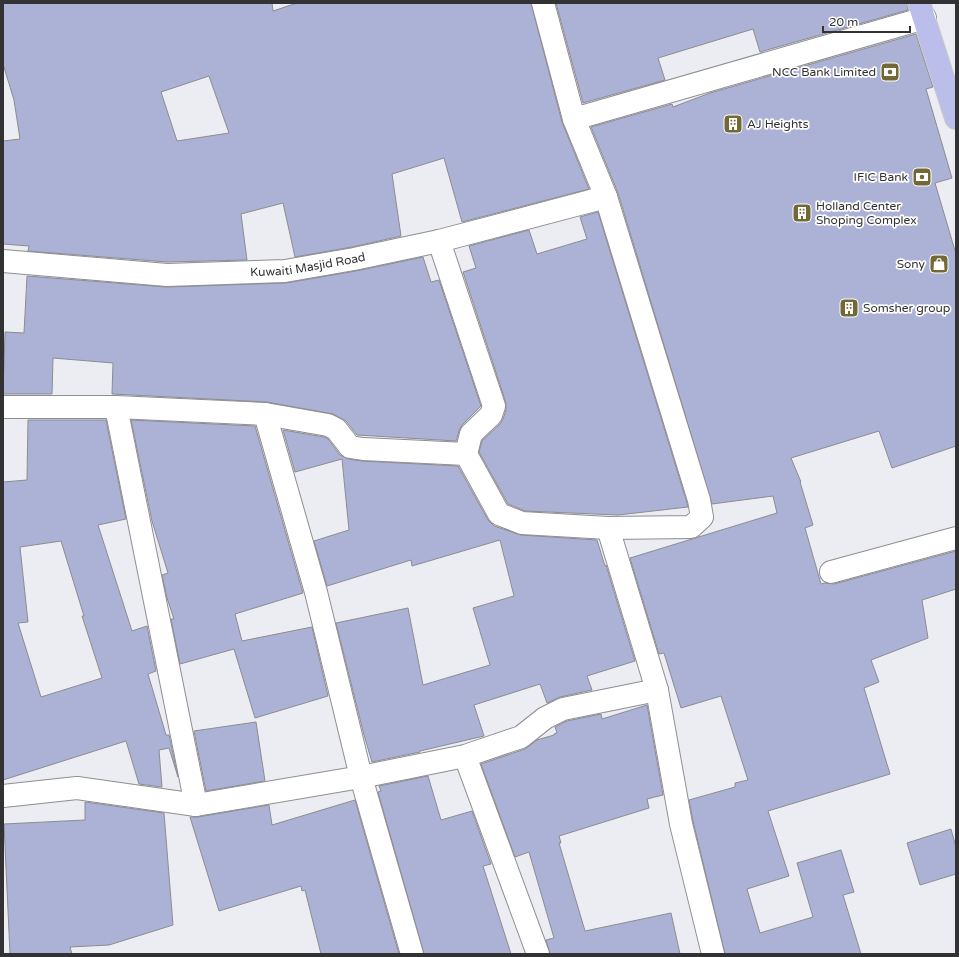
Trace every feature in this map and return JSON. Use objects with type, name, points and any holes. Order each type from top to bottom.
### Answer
[{"type":"main road","points":[[922,11],[956,118]]},
{"type":"street","points":[[439,241],[494,406],[491,415],[471,434],[466,454],[498,514],[522,523],[608,528],[691,527],[702,517],[699,500],[606,197],[574,119],[543,3]]},
{"type":"street","points":[[574,119],[922,11]]},
{"type":"street","name":"Kuwaiti Masjid Road","points":[[3,261],[167,275],[284,271],[354,259],[439,241],[606,197]]},
{"type":"street","points":[[3,406],[116,407],[265,414],[328,425],[336,429],[350,447],[363,449],[466,454]]},
{"type":"street","points":[[116,407],[196,805]]},
{"type":"street","points":[[265,414],[316,592],[361,777],[412,954]]},
{"type":"street","points":[[608,528],[657,690],[681,824],[713,954]]},
{"type":"street","points":[[831,572],[956,538]]},
{"type":"street","points":[[3,796],[77,788],[196,805],[361,777],[465,756],[521,737],[545,718],[563,709],[657,690]]},
{"type":"street","points":[[465,756],[538,954]]},
{"type":"building","points":[[3,3],[272,3],[273,11],[297,3],[531,3],[562,122],[589,189],[462,222],[444,158],[392,174],[401,236],[352,247],[295,257],[283,203],[241,214],[247,260],[167,262],[28,251],[29,246],[3,244],[3,141],[20,139],[14,100],[3,64]],"holes":[[[209,76],[229,133],[177,141],[161,92]]]},
{"type":"building","points":[[556,3],[907,3],[908,10],[760,52],[753,29],[658,58],[665,80],[583,103]]},
{"type":"building","points":[[916,34],[933,87],[926,89],[952,178],[935,183],[956,254],[956,446],[892,468],[879,431],[791,458],[801,482],[813,525],[805,528],[821,584],[834,584],[956,551],[956,589],[922,600],[928,638],[871,660],[879,682],[864,688],[890,774],[768,811],[789,876],[747,889],[760,933],[813,917],[797,863],[841,850],[854,892],[843,895],[861,954],[725,954],[689,800],[735,787],[735,783],[748,780],[721,696],[681,708],[664,653],[659,654],[630,558],[777,513],[773,496],[712,504],[618,193],[591,127],[672,104],[673,107],[710,93]]},
{"type":"building","points":[[598,212],[688,507],[618,515],[525,511],[508,504],[479,452],[482,441],[500,424],[503,419],[506,410],[506,403],[463,272],[476,268],[469,246],[529,230],[537,254],[587,239],[580,217]]},
{"type":"building","points":[[423,257],[431,282],[439,280],[481,406],[462,425],[456,441],[357,435],[346,421],[333,414],[267,402],[112,394],[113,363],[53,358],[52,394],[3,394],[5,332],[24,333],[27,276],[166,287],[286,283],[356,271]]},
{"type":"building","points":[[28,420],[106,420],[126,519],[98,525],[132,631],[147,626],[156,671],[148,674],[166,735],[169,735],[178,777],[169,748],[159,750],[162,787],[139,784],[126,741],[3,780],[3,482],[27,480]],"holes":[[[61,541],[84,616],[82,616],[102,678],[41,697],[18,623],[28,622],[20,547]]]},
{"type":"building","points":[[131,420],[255,426],[303,593],[235,614],[242,641],[312,627],[328,696],[255,718],[234,649],[180,664],[171,619],[174,619],[167,598],[162,575],[168,573],[152,521]]},
{"type":"building","points":[[283,430],[324,437],[328,439],[340,455],[348,459],[458,466],[488,520],[494,526],[521,535],[597,540],[635,661],[587,676],[592,690],[560,697],[547,703],[540,684],[474,705],[484,736],[372,762],[336,623],[408,608],[423,685],[490,665],[473,608],[514,596],[500,540],[412,566],[411,560],[327,586],[314,541],[349,530],[342,459],[295,472]]},
{"type":"building","points":[[647,705],[663,795],[647,799],[649,808],[559,836],[561,843],[559,843],[585,931],[671,913],[680,954],[550,954],[546,940],[554,938],[529,852],[515,857],[481,764],[525,749],[537,740],[554,735],[557,733],[555,727],[567,721],[601,714],[602,719]]},
{"type":"building","points":[[256,722],[265,781],[206,791],[194,731]]},
{"type":"building","points":[[428,776],[441,820],[472,811],[491,864],[483,866],[511,954],[424,954],[378,792],[381,791],[379,786]]},
{"type":"building","points":[[355,800],[399,954],[321,954],[305,890],[302,891],[301,886],[219,911],[190,817],[198,817],[269,805],[272,825]]},
{"type":"building","points":[[85,802],[164,813],[173,925],[109,945],[70,947],[72,954],[10,954],[4,824],[85,820]]},
{"type":"building","points":[[951,829],[956,847],[956,874],[920,885],[907,843]]},
{"type":"place","name":"NCC Bank Limited","points":[[890,72]]},
{"type":"place","name":"AJ Heights","points":[[733,124]]},
{"type":"place","name":"IFIC Bank","points":[[922,177]]},
{"type":"place","name":"Holland Center Shoping Complex","points":[[802,213]]},
{"type":"place","name":"Sony","points":[[939,264]]},
{"type":"place","name":"Somsher group","points":[[849,308]]}]
